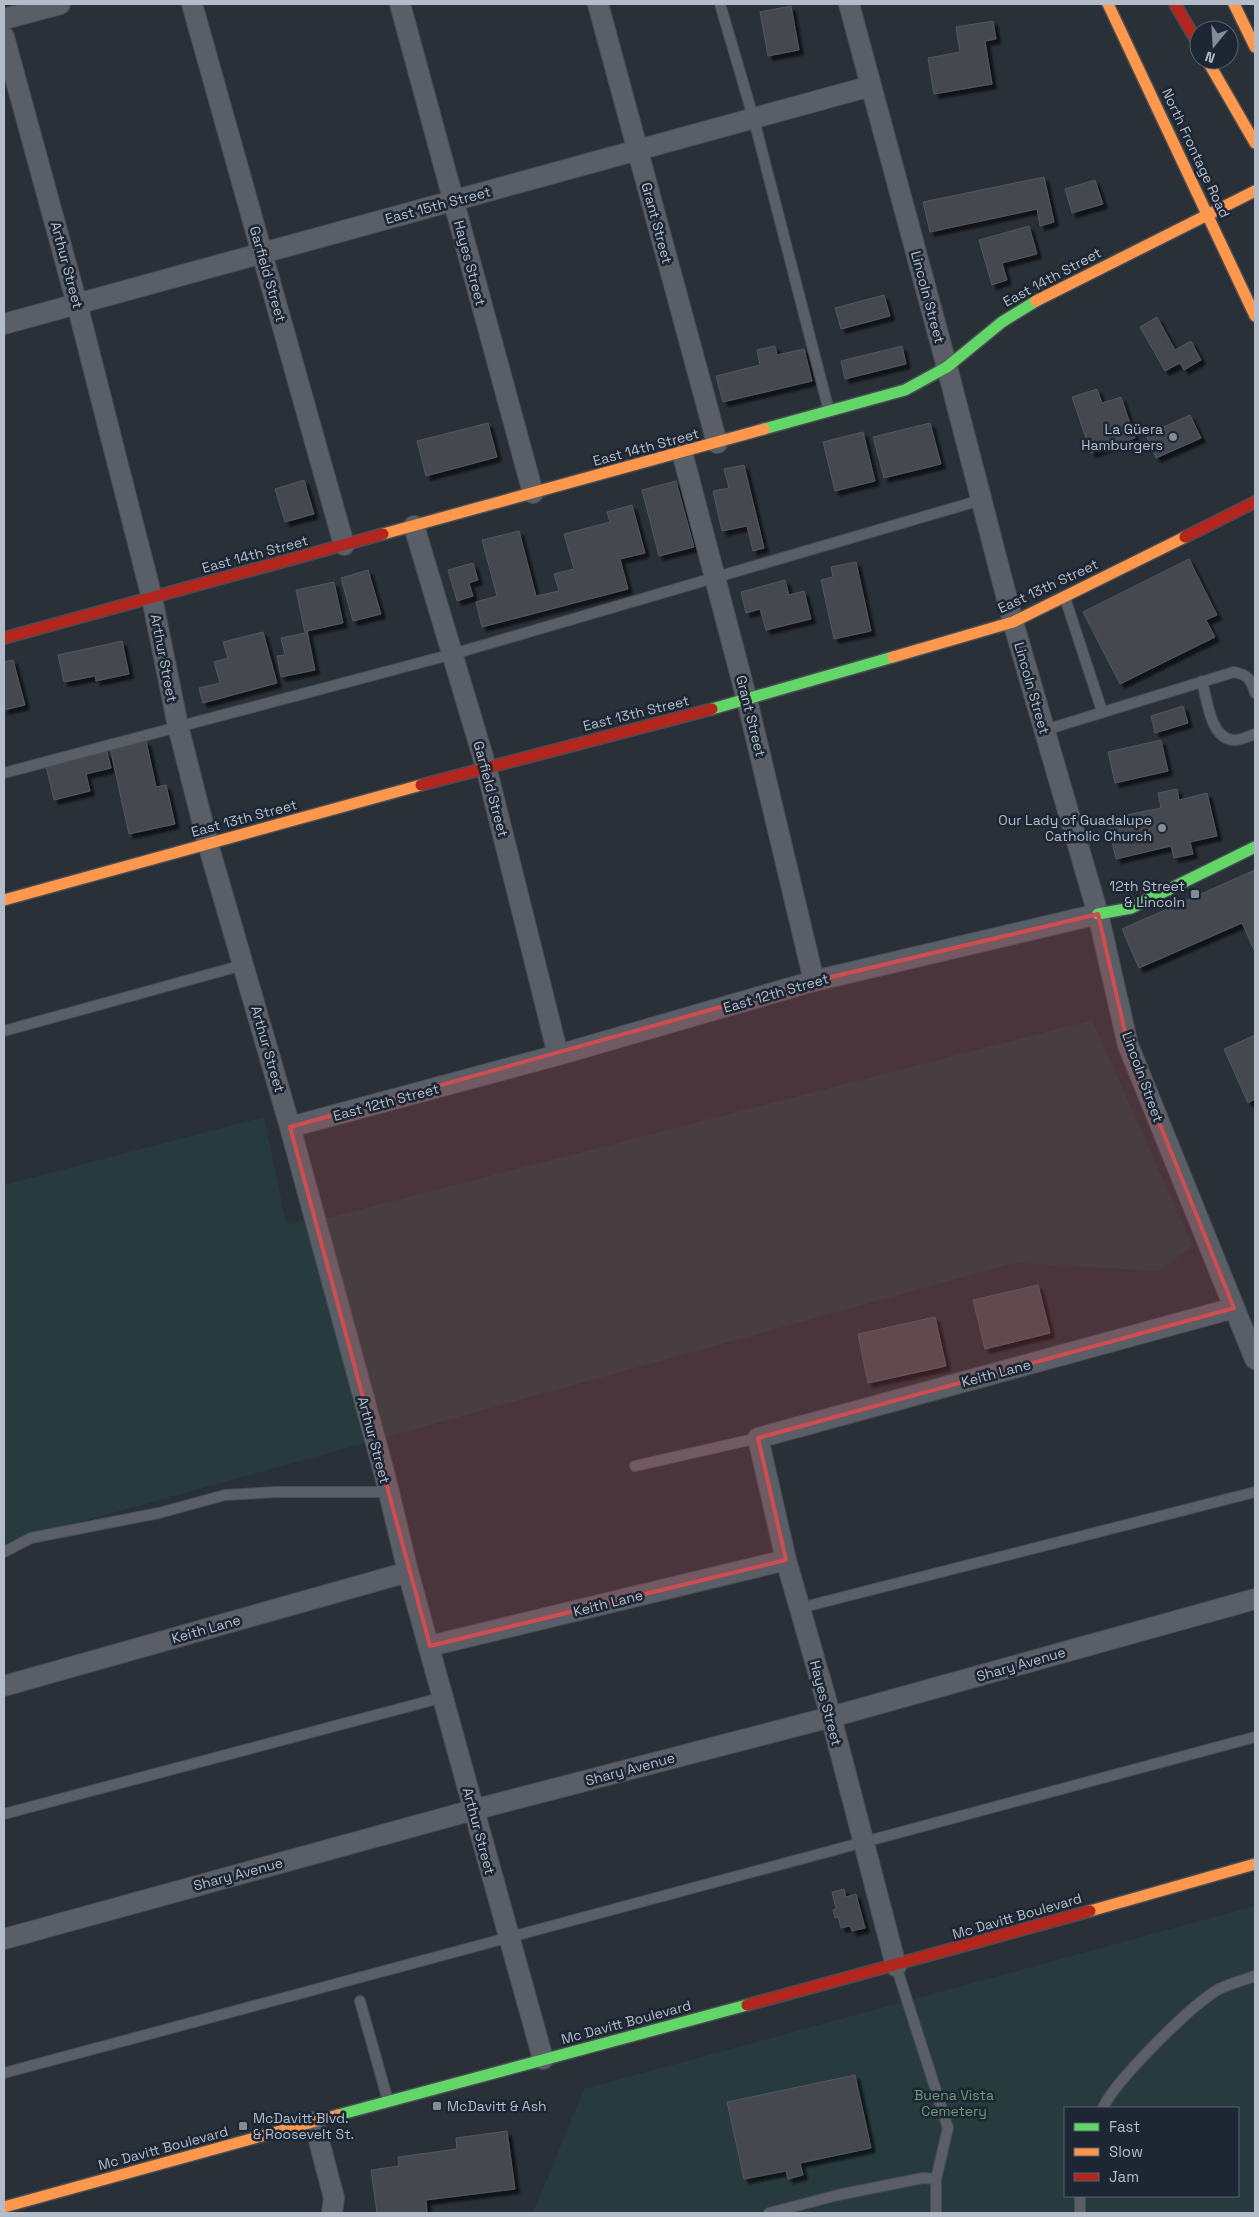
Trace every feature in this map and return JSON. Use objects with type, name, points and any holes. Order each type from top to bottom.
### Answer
[{"type":"main road","name":"North Frontage Road","points":[[1108,4],[1209,214],[1255,316]]},
{"type":"main road","points":[[1175,4],[1189,28]]},
{"type":"main road","points":[[1234,4],[1255,47]]},
{"type":"main road","points":[[1213,70],[1255,143]]},
{"type":"main road","name":"East 14th Street","points":[[4,638],[905,390],[947,367],[1002,322],[1047,294],[1255,191]]},
{"type":"main road","name":"East 13th Street","points":[[4,900],[486,767],[747,700],[1013,622],[1255,502]]},
{"type":"main road","name":"East 12th Street","points":[[1098,914],[1131,908],[1255,847]]},
{"type":"main road","name":"Mc Davitt Boulevard","points":[[4,2207],[543,2059],[896,1966],[1255,1864]]},
{"type":"street","points":[[4,19],[60,4]]},
{"type":"street","name":"Garfield Street","points":[[192,4],[344,545]]},
{"type":"street","name":"Hayes Street","points":[[400,4],[533,493]]},
{"type":"street","name":"Grant Street","points":[[598,4],[718,443]]},
{"type":"street","name":"Lincoln Street","points":[[849,4],[947,367],[1013,622],[1098,914],[1128,1045],[1255,1359]]},
{"type":"street","name":"Arthur Street","points":[[4,37],[77,304],[152,598],[178,726],[208,844],[290,1127],[408,1572],[543,2059]]},
{"type":"street","name":"East 15th Street","points":[[4,324],[637,150],[754,120],[872,86]]},
{"type":"street","name":"Grant Street","points":[[682,452],[747,700],[814,981]]},
{"type":"street","name":"Garfield Street","points":[[414,526],[486,767],[558,1055]]},
{"type":"street","name":"East 12th Street","points":[[290,1127],[558,1055],[814,981],[1098,914]]},
{"type":"street","name":"Keith Lane","points":[[758,1438],[1234,1308]]},
{"type":"street","name":"Hayes Street","points":[[758,1438],[786,1560],[831,1717],[896,1966]]},
{"type":"street","name":"Keith Lane","points":[[430,1646],[786,1560]]},
{"type":"street","name":"Keith Lane","points":[[4,1686],[408,1572]]},
{"type":"street","name":"Shary Avenue","points":[[4,1939],[473,1810],[831,1717],[1255,1599]]},
{"type":"street","points":[[314,2122],[334,2198],[332,2213]]},
{"type":"lane","points":[[720,4],[754,120],[830,412]]},
{"type":"lane","points":[[4,773],[453,654],[981,500]]},
{"type":"lane","points":[[1064,597],[1102,711]]},
{"type":"lane","points":[[1044,730],[1234,672],[1245,674],[1252,681],[1255,693]]},
{"type":"lane","points":[[1202,682],[1216,730],[1224,737],[1234,740],[1255,734]]},
{"type":"lane","points":[[4,1031],[243,965]]},
{"type":"lane","points":[[635,1466],[758,1438]]},
{"type":"lane","points":[[4,1552],[31,1538],[159,1513],[225,1496],[276,1492],[388,1492]]},
{"type":"lane","points":[[800,1608],[1255,1492]]},
{"type":"lane","points":[[4,1814],[444,1698]]},
{"type":"lane","points":[[4,2073],[1255,1737]]},
{"type":"lane","points":[[896,1966],[948,2128],[936,2179],[936,2213]]},
{"type":"lane","points":[[1104,2107],[1138,2062],[1178,2021],[1218,1990],[1255,1976]]},
{"type":"lane","points":[[360,2001],[388,2102]]},
{"type":"lane","points":[[769,2213],[838,2195],[923,2178],[936,2179]]},
{"type":"lane","points":[[1080,2197],[1080,2213]]},
{"type":"highlighted area","points":[[1098,914],[1128,1045],[1234,1308],[758,1438],[786,1560],[430,1646],[290,1127],[814,981]]},
{"type":"green space","points":[[1092,1020],[1193,1246],[1159,1271],[1014,1263],[4,1543],[4,1185],[264,1117],[286,1223],[331,1217]]},
{"type":"green space","name":"Buena Vista Cemetery","points":[[1255,1906],[1255,2213],[533,2213],[584,2089]]},
{"type":"building","points":[[791,6],[799,50],[768,56],[760,12]]},
{"type":"building","points":[[993,21],[996,39],[985,41],[992,84],[934,94],[928,58],[960,52],[956,27]]},
{"type":"building","points":[[1044,177],[1054,222],[1040,226],[1037,209],[930,232],[923,202]]},
{"type":"building","points":[[1095,180],[1103,204],[1072,213],[1065,189]]},
{"type":"building","points":[[1029,226],[1037,254],[1002,263],[1007,280],[992,285],[979,240]]},
{"type":"building","points":[[884,295],[890,316],[841,329],[835,308]]},
{"type":"building","points":[[1157,317],[1175,350],[1191,341],[1201,360],[1184,370],[1180,363],[1165,371],[1140,327]]},
{"type":"building","points":[[775,346],[777,355],[804,349],[812,381],[723,402],[716,376],[760,365],[757,350]]},
{"type":"building","points":[[902,346],[906,364],[845,379],[841,361]]},
{"type":"building","points":[[1097,389],[1102,403],[1121,397],[1135,438],[1091,453],[1072,397]]},
{"type":"building","name":"La Güera Hamburgers","points":[[1190,415],[1201,438],[1156,458],[1146,435]]},
{"type":"building","points":[[488,423],[497,457],[426,476],[417,441]]},
{"type":"building","points":[[930,423],[941,464],[884,478],[873,437]]},
{"type":"building","points":[[863,432],[875,481],[835,491],[823,442]]},
{"type":"building","points":[[744,465],[764,548],[753,551],[747,526],[722,531],[713,491],[729,488],[724,469]]},
{"type":"building","points":[[304,480],[314,514],[285,522],[275,489]]},
{"type":"building","points":[[676,481],[694,547],[659,556],[642,490]]},
{"type":"building","points":[[632,505],[645,553],[620,559],[628,589],[482,627],[476,602],[497,596],[482,540],[519,531],[536,596],[559,591],[554,574],[574,569],[564,534],[610,522],[607,512]]},
{"type":"building","points":[[1189,559],[1217,615],[1206,620],[1215,637],[1120,684],[1083,612]]},
{"type":"building","points":[[856,562],[871,631],[834,639],[821,580],[833,577],[831,567]]},
{"type":"building","points":[[473,563],[478,580],[469,583],[473,596],[457,601],[448,570]]},
{"type":"building","points":[[368,570],[381,614],[353,621],[341,578]]},
{"type":"building","points":[[785,580],[789,595],[804,591],[811,619],[766,630],[760,609],[746,613],[741,592]]},
{"type":"building","points":[[334,582],[343,623],[307,631],[315,670],[281,677],[277,656],[285,655],[281,638],[305,633],[296,590]]},
{"type":"building","points":[[263,632],[277,683],[203,703],[199,688],[220,683],[214,662],[228,658],[223,642]]},
{"type":"building","points":[[122,641],[129,674],[96,681],[95,676],[64,682],[58,655]]},
{"type":"building","points":[[13,660],[25,705],[4,710],[4,662]]},
{"type":"building","points":[[1183,706],[1188,723],[1155,733],[1151,716]]},
{"type":"building","points":[[1161,740],[1168,771],[1115,783],[1108,752]]},
{"type":"building","points":[[146,741],[156,787],[166,785],[175,824],[129,834],[110,748]]},
{"type":"building","points":[[107,752],[111,768],[86,774],[90,791],[54,800],[46,766]]},
{"type":"building","name":"Our Lady of Guadalupe Catholic Church","points":[[1177,789],[1179,800],[1207,793],[1217,836],[1190,842],[1193,854],[1174,858],[1171,846],[1116,859],[1107,819],[1161,808],[1158,793]]},
{"type":"building","points":[[1255,870],[1255,952],[1242,923],[1139,968],[1122,929]]},
{"type":"building","points":[[1255,1035],[1255,1099],[1248,1103],[1224,1049]]},
{"type":"building","points":[[1038,1285],[1050,1333],[985,1349],[973,1300]]},
{"type":"building","points":[[935,1317],[946,1366],[868,1383],[858,1334]]},
{"type":"building","points":[[844,1889],[846,1897],[856,1894],[865,1928],[852,1931],[850,1926],[841,1928],[838,1917],[835,1918],[833,1910],[836,1909],[832,1892]]},
{"type":"building","points":[[855,2075],[871,2148],[800,2163],[803,2175],[788,2179],[786,2171],[744,2179],[727,2102]]},
{"type":"building","points":[[507,2131],[515,2189],[426,2200],[427,2213],[377,2213],[371,2170],[399,2166],[398,2157],[457,2149],[456,2138]]},
{"type":"traffic: fast","points":[[764,429],[905,390],[947,367],[1002,322],[1036,301]]},
{"type":"traffic: fast","points":[[712,709],[893,657]]},
{"type":"traffic: fast","points":[[1098,914],[1131,908],[1255,847]]},
{"type":"traffic: fast","points":[[338,2115],[747,2005]]},
{"type":"traffic: slow","points":[[1108,4],[1255,316]]},
{"type":"traffic: slow","points":[[1234,4],[1255,47]]},
{"type":"traffic: slow","points":[[1213,70],[1255,143]]},
{"type":"traffic: slow","points":[[1036,301],[1255,191]]},
{"type":"traffic: slow","points":[[383,534],[764,429]]},
{"type":"traffic: slow","points":[[893,657],[1013,622],[1185,537]]},
{"type":"traffic: slow","points":[[4,900],[421,785]]},
{"type":"traffic: slow","points":[[1090,1911],[1255,1864]]},
{"type":"traffic: slow","points":[[4,2207],[338,2115]]},
{"type":"traffic: jam","points":[[1175,4],[1189,28]]},
{"type":"traffic: jam","points":[[1185,537],[1255,502]]},
{"type":"traffic: jam","points":[[4,638],[383,534]]},
{"type":"traffic: jam","points":[[421,785],[712,709]]},
{"type":"traffic: jam","points":[[747,2005],[1090,1911]]},
{"type":"place","name":"La Güera Hamburgers","points":[[1173,437]]},
{"type":"place","name":"Our Lady of Guadalupe Catholic Church","points":[[1162,828]]},
{"type":"place","name":"12th Street & Lincoln","points":[[1195,894]]},
{"type":"place","name":"McDavitt & Ash","points":[[437,2106]]},
{"type":"place","name":"McDavitt Blvd. & Roosevelt St.","points":[[243,2126]]}]
